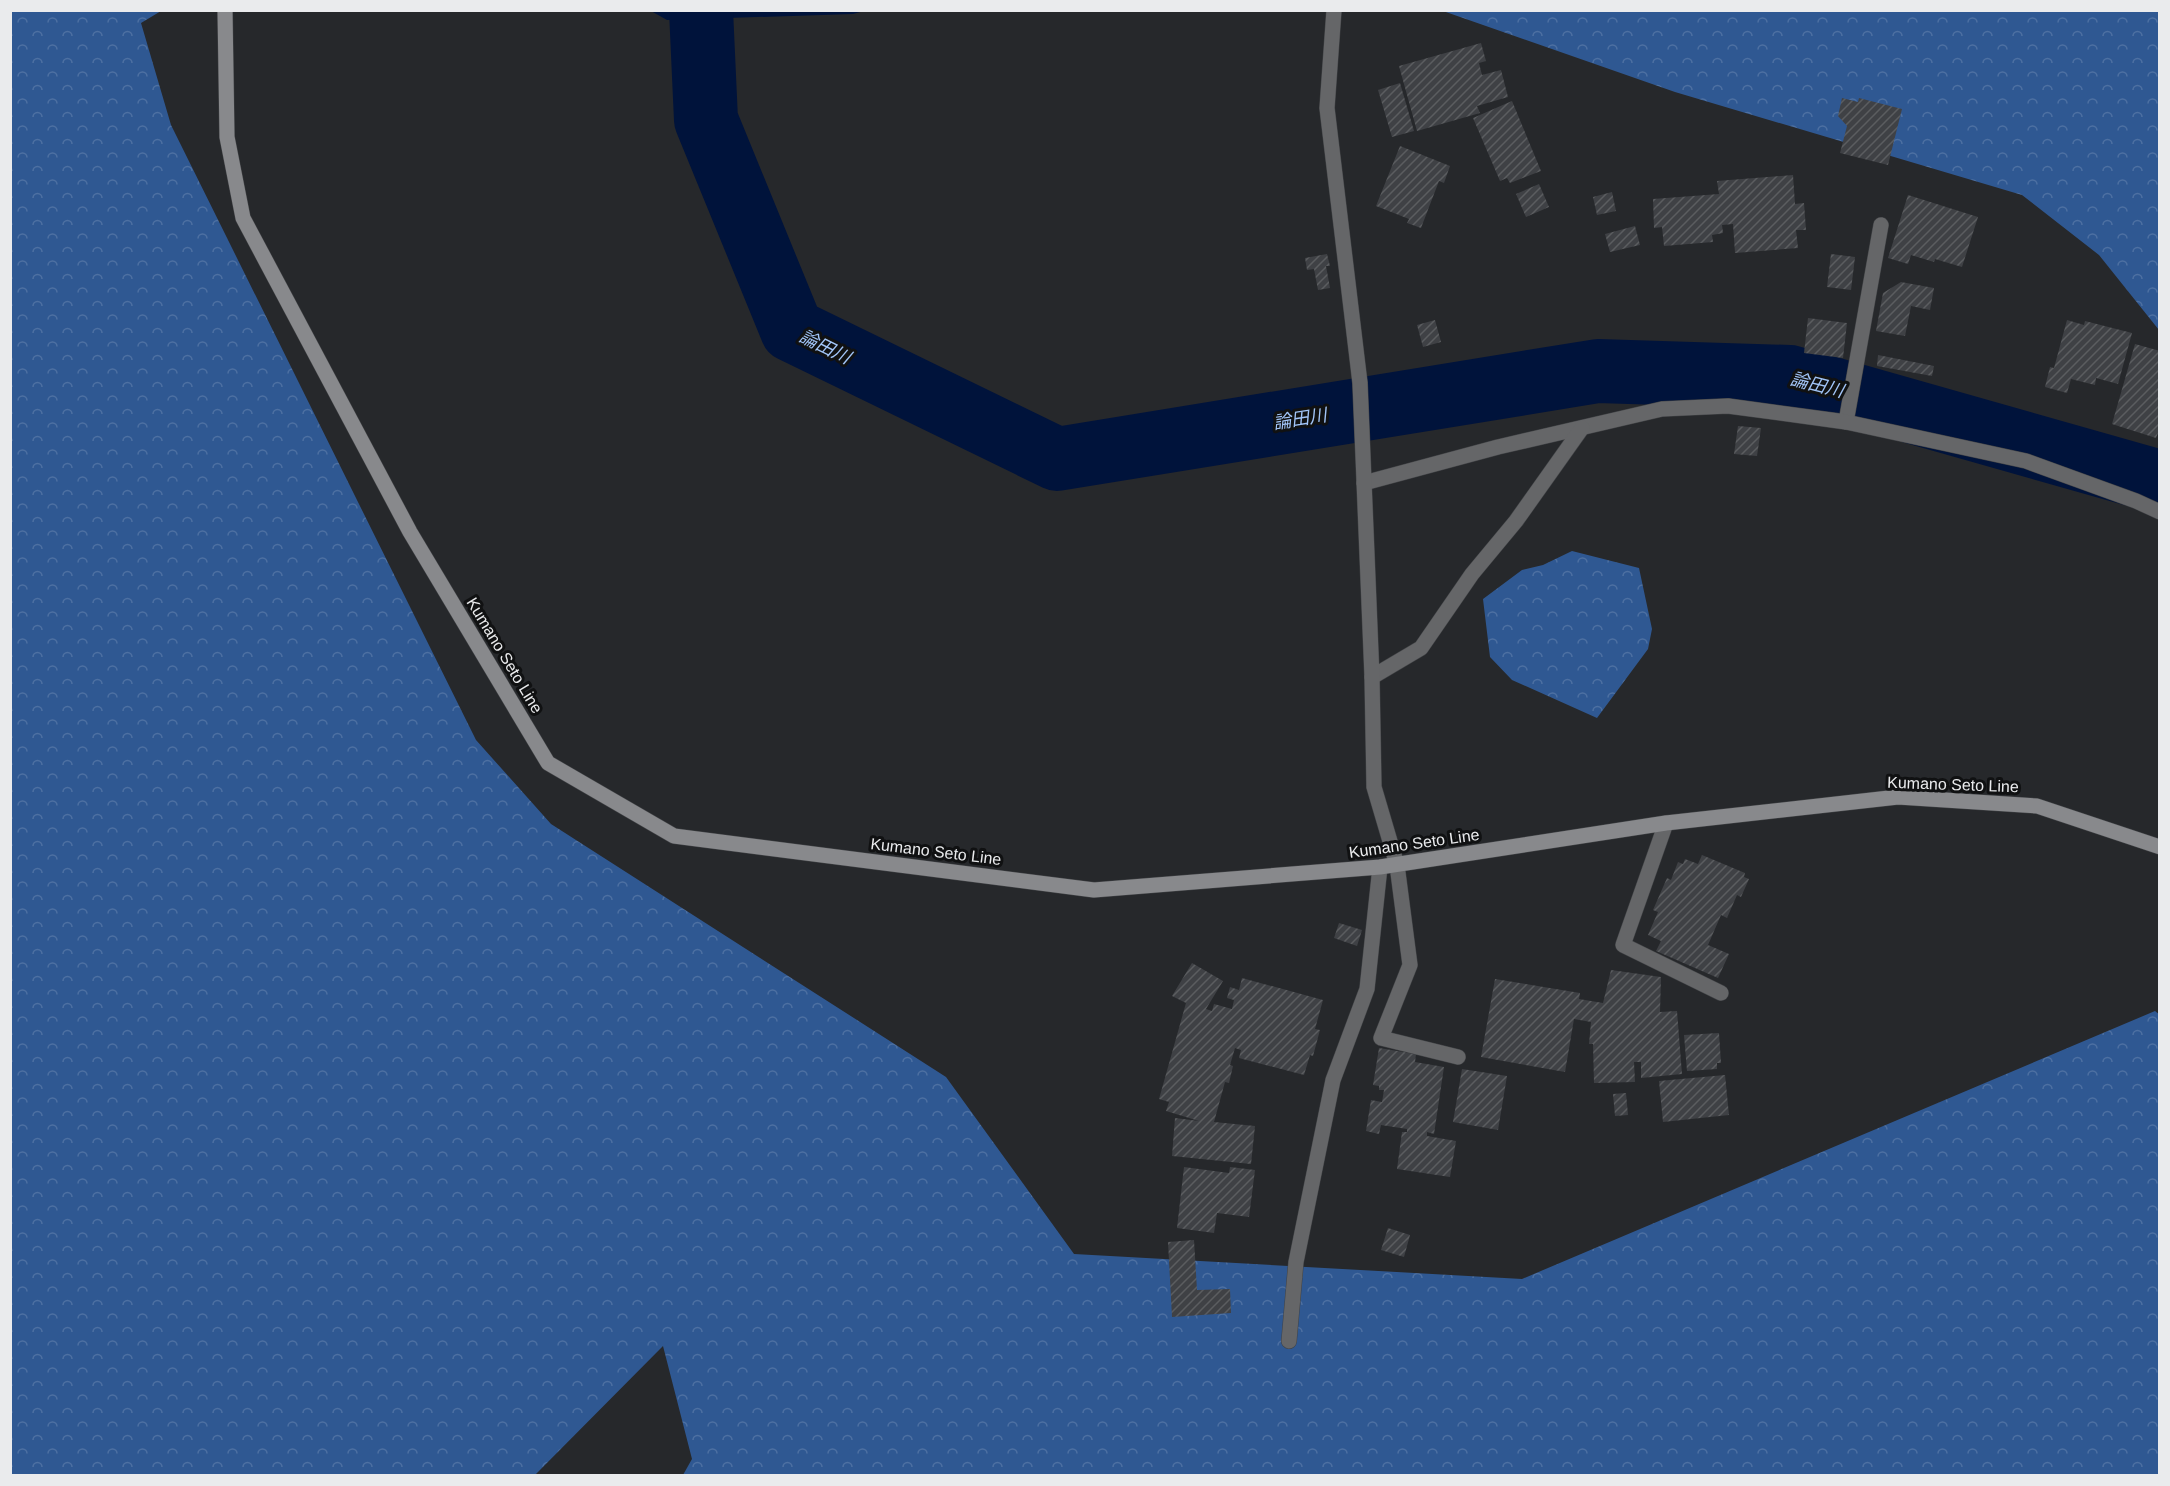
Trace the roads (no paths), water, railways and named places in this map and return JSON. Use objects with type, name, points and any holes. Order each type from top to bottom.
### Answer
[{"type":"main road","name":"Kumano Seto Line","points":[[225,10],[227,137],[243,218],[410,532],[548,763],[674,836],[1094,890],[1380,867],[1666,822],[1898,797],[2037,806],[2160,847]]},
{"type":"street","points":[[1334,10],[1328,108],[1360,383],[1372,677],[1374,787],[1397,865],[1410,964],[1381,1038],[1458,1057]]},
{"type":"street","points":[[1846,422],[1881,225]]},
{"type":"street","points":[[1364,483],[1498,447],[1662,409],[1728,406],[1846,422],[2026,460],[2160,512]]},
{"type":"street","points":[[1372,677],[1421,648],[1472,573],[1516,521],[1581,428]]},
{"type":"street","points":[[1666,822],[1623,945],[1720,993]]},
{"type":"street","points":[[1289,1341],[1296,1262],[1333,1080],[1367,989],[1380,867]]},
{"type":"waterway","name":"論田川","points":[[701,10],[706,120],[792,330],[1057,459],[1598,371],[1790,377],[2160,482]]}]
